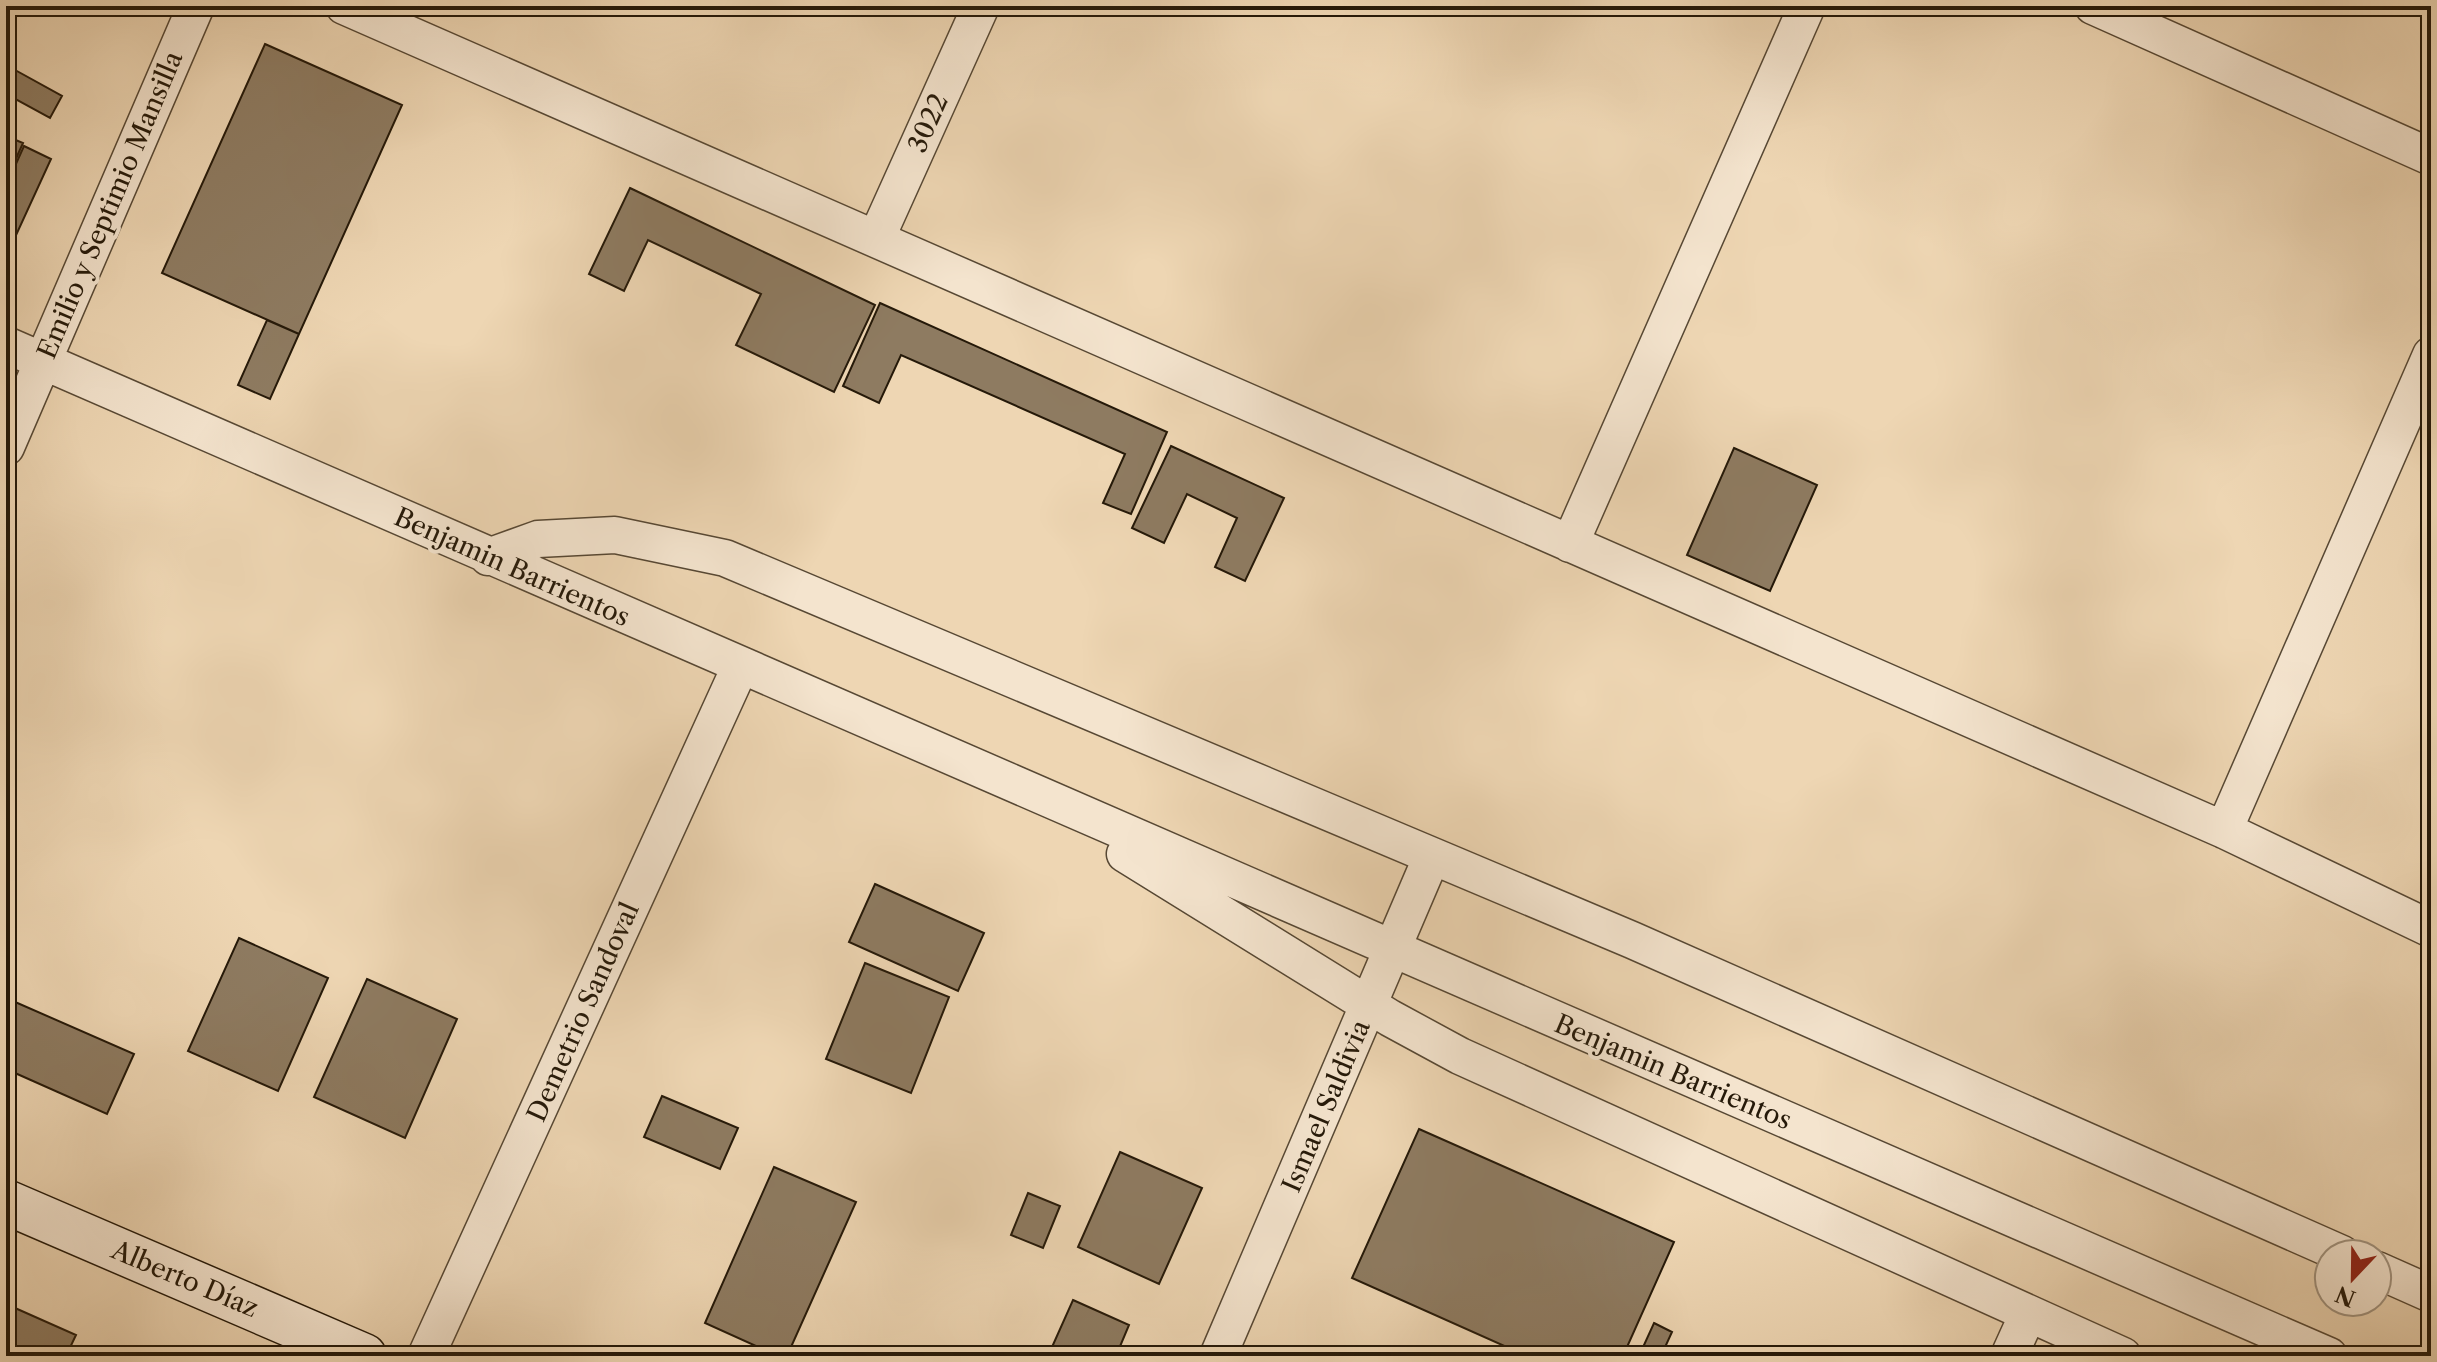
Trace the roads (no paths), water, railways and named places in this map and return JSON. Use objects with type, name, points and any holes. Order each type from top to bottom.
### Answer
[{"type":"street","name":"Emilio y Septimio Mansilla","points":[[6,447],[196,6]]},
{"type":"street","points":[[344,6],[2224,830],[2431,929]]},
{"type":"street","name":"3022","points":[[876,239],[981,6]]},
{"type":"street","points":[[1570,544],[1807,6]]},
{"type":"street","points":[[2093,6],[2431,157]]},
{"type":"street","name":"Benjamin Barrientos","points":[[6,345],[2329,1356]]},
{"type":"street","points":[[2224,830],[2431,355]]},
{"type":"street","points":[[488,557],[538,539],[615,535],[725,558],[1632,940],[2313,1241]]},
{"type":"street","name":"Demetrio Sandoval","points":[[426,1356],[740,667]]},
{"type":"street","name":"Benjamin Barrientos","points":[[1018,788],[1369,1005],[1460,1056],[2123,1356]]},
{"type":"street","name":"Ismael Saldivia","points":[[1218,1356],[1432,856]]},
{"type":"street","name":"Alberto Díaz","points":[[6,1202],[364,1356]]},
{"type":"street","points":[[2393,1277],[2431,1294]]},
{"type":"street","points":[[2009,1356],[2028,1314]]}]
